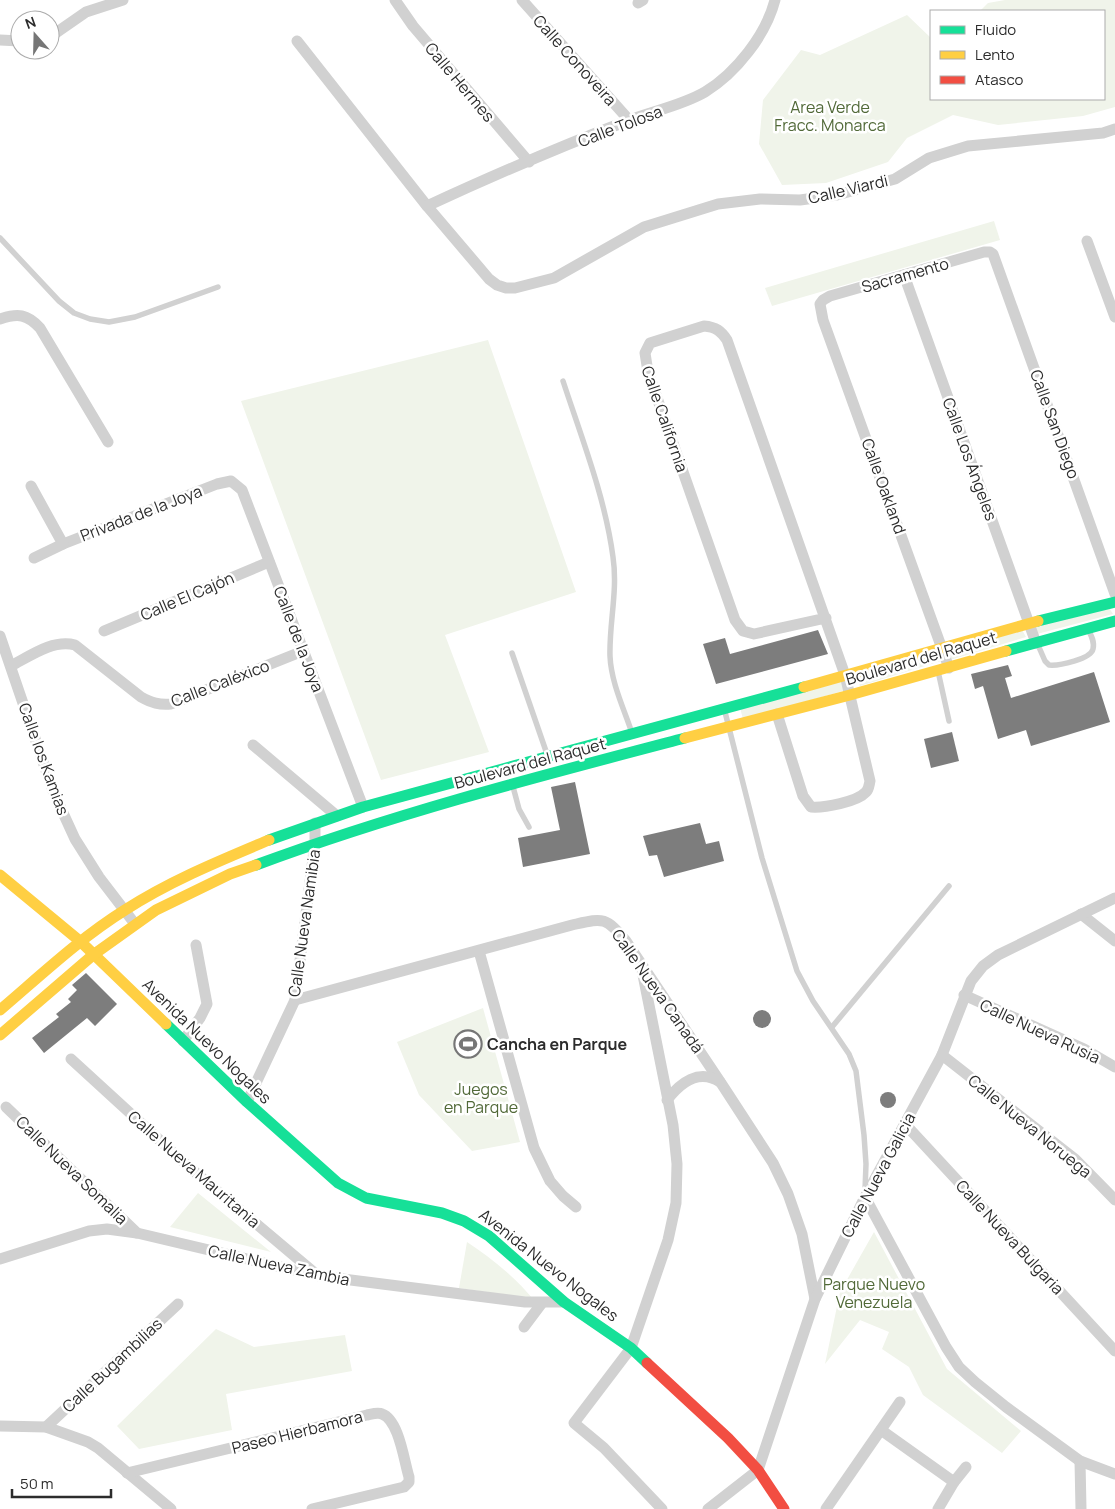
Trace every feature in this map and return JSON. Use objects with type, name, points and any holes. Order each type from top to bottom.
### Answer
[{"type":"street","points":[[60,30],[86,12],[123,0]]},
{"type":"street","name":"Calle Hermes","points":[[396,0],[412,26],[528,162]]},
{"type":"street","name":"Calle Conoveira","points":[[522,0],[629,120]]},
{"type":"street","name":"Calle Tolosa","points":[[427,206],[629,120],[666,109],[705,92],[725,77],[746,57],[771,15],[775,0]]},
{"type":"street","name":"Calle Viardi","points":[[296,41],[427,206],[489,278],[506,288],[515,288],[554,278],[644,227],[718,204],[760,199],[800,200],[837,195],[894,179],[929,158],[968,146],[1104,133],[1115,129]]},
{"type":"street","points":[[1087,241],[1115,317]]},
{"type":"street","name":"Sacramento","points":[[820,304],[830,296],[984,252],[993,254]]},
{"type":"street","name":"Calle San Diego","points":[[993,254],[1115,594]]},
{"type":"street","name":"Calle Los Ángeles","points":[[904,275],[1037,643]]},
{"type":"street","name":"Calle Oakland","points":[[820,304],[823,320],[943,649],[944,669]]},
{"type":"street","points":[[0,319],[16,315],[25,316],[36,324],[108,442]]},
{"type":"street","name":"Calle California","points":[[777,714],[806,802],[811,807],[819,808],[837,804],[864,794],[869,788],[870,781],[845,675],[826,618],[727,340],[721,331],[713,327],[704,326],[650,343],[645,353],[648,372],[735,620],[743,631],[754,634],[826,618]]},
{"type":"street","name":"Privada de la Joya","points":[[31,486],[63,544],[225,481]]},
{"type":"street","name":"Calle de la Joya","points":[[225,481],[231,481],[242,490],[363,807]]},
{"type":"street","points":[[34,558],[63,544]]},
{"type":"street","name":"Calle El Cajón","points":[[104,631],[269,562]]},
{"type":"street","name":"Boulevard del Raquet","points":[[0,1010],[81,942],[124,910],[192,872],[276,837],[363,807],[633,735],[1029,624],[1115,602]]},
{"type":"street","name":"Boulevard del Raquet","points":[[0,1035],[93,955],[135,924],[156,910],[230,874],[315,843],[512,783],[850,695],[1115,621]]},
{"type":"street","name":"Calle los Kamias","points":[[0,636],[52,791],[75,839],[99,877],[135,924]]},
{"type":"street","name":"Calle Caléxico","points":[[11,666],[55,644],[65,642],[75,644],[142,697],[161,705],[171,704],[303,651]]},
{"type":"street","points":[[253,745],[337,816]]},
{"type":"street","name":"Calle Nueva Namibia","points":[[247,1102],[295,1000],[315,843],[315,823]]},
{"type":"street","name":"Avenida Nuevo Nogales","points":[[0,875],[81,942],[247,1102],[338,1183],[366,1198],[442,1213],[464,1221],[490,1236],[564,1302],[631,1348],[728,1438],[758,1470],[784,1509]]},
{"type":"street","name":"Calle Nueva Galicia","points":[[758,1470],[815,1299],[865,1197],[942,1055],[971,981],[983,966],[998,955],[1115,898]]},
{"type":"street","points":[[1100,906],[1115,908]]},
{"type":"street","points":[[1081,914],[1115,941]]},
{"type":"street","name":"Calle Nueva Canadá","points":[[295,1000],[590,921],[606,920],[626,941],[722,1083],[773,1163],[788,1194],[802,1234],[815,1299]]},
{"type":"street","points":[[183,1041],[200,1018],[207,1004],[196,945]]},
{"type":"street","points":[[478,951],[534,1148],[550,1181],[576,1207]]},
{"type":"street","points":[[642,966],[677,1164],[676,1203],[668,1240],[631,1348],[574,1423],[604,1448],[662,1509]]},
{"type":"street","name":"Calle Nueva Rusia","points":[[964,995],[1084,1049],[1115,1067]]},
{"type":"street","name":"Calle Nueva Noruega","points":[[942,1055],[1075,1159],[1115,1200]]},
{"type":"street","name":"Calle Nueva Mauritania","points":[[71,1059],[190,1167],[319,1276]]},
{"type":"street","points":[[667,1100],[686,1081],[700,1076],[712,1077],[722,1083]]},
{"type":"street","name":"Calle Nueva Somalia","points":[[6,1107],[137,1233]]},
{"type":"street","name":"Calle Nueva Bulgaria","points":[[905,1124],[1115,1350]]},
{"type":"street","points":[[865,1197],[946,1347],[959,1367],[1006,1407],[1080,1461],[1115,1474]]},
{"type":"street","name":"Calle Nueva Zambia","points":[[0,1259],[89,1231],[107,1229],[137,1233],[319,1276],[497,1298],[564,1302]]},
{"type":"street","points":[[524,1327],[542,1302]]},
{"type":"street","name":"Calle Bugambilias","points":[[46,1427],[178,1304]]},
{"type":"street","points":[[826,1509],[900,1402]]},
{"type":"street","name":"Paseo Hierbamora","points":[[127,1473],[367,1415],[380,1413],[388,1417],[395,1426],[408,1477],[407,1485],[312,1509]]},
{"type":"street","points":[[0,1426],[46,1427],[88,1442],[98,1448],[171,1509]]},
{"type":"street","points":[[881,1430],[954,1482]]},
{"type":"street","points":[[1080,1461],[1081,1509]]},
{"type":"street","points":[[938,1509],[954,1482],[966,1467]]},
{"type":"street","points":[[708,1509],[758,1470]]},
{"type":"lane","points":[[0,238],[59,301],[74,313],[90,320],[109,322],[135,317],[218,287]]},
{"type":"lane","points":[[563,381],[595,479],[613,558],[615,597],[610,658],[617,689],[633,735]]},
{"type":"lane","points":[[1037,643],[1045,661],[1049,665],[1076,660],[1092,652],[1094,642],[1088,628]]},
{"type":"lane","points":[[512,653],[548,757]]},
{"type":"lane","points":[[944,669],[949,721]]},
{"type":"lane","points":[[724,710],[762,858],[794,962],[804,986],[850,1054],[856,1071],[866,1154],[865,1197]]},
{"type":"lane","points":[[512,783],[519,809],[529,827]]},
{"type":"lane","points":[[832,1027],[949,886]]},
{"type":"green space","name":"Area Verde Fracc. Monarca","points":[[1005,0],[1115,0],[1115,107],[1083,116],[998,125],[953,115],[907,138],[888,162],[826,183],[782,185],[759,144],[763,100],[801,50],[820,55],[907,15],[930,37],[930,100],[1105,100],[1105,10],[981,10],[988,3]]},
{"type":"green space","points":[[994,221],[1000,240],[772,306],[765,288]]},
{"type":"green space","points":[[488,340],[576,592],[445,635],[489,752],[381,780],[241,401]]},
{"type":"green space","points":[[1106,603],[1113,614],[1037,634],[1032,625]]},
{"type":"green space","points":[[1021,628],[1026,637],[950,660],[946,650]]},
{"type":"green space","points":[[938,652],[941,661],[860,686],[856,675]]},
{"type":"green space","points":[[846,678],[850,689],[743,719],[740,708]]},
{"type":"green space","name":"Juegos en Parque","points":[[483,1008],[520,1142],[472,1151],[419,1095],[397,1042]]},
{"type":"green space","points":[[198,1193],[271,1252],[170,1227]]},
{"type":"green space","name":"Parque Nuevo Venezuela","points":[[874,1232],[947,1369],[1021,1431],[1002,1453],[923,1395],[909,1367],[882,1349],[889,1332],[860,1320],[825,1364],[840,1292]]},
{"type":"green space","points":[[467,1242],[502,1268],[533,1299],[459,1288]]},
{"type":"green space","points":[[216,1329],[254,1347],[345,1335],[352,1371],[226,1394],[232,1430],[139,1449],[117,1426]]},
{"type":"building","points":[[818,630],[828,654],[716,684],[703,644],[725,638],[730,654]]},
{"type":"building","points":[[1008,665],[1012,676],[1005,678],[1011,698],[1094,672],[1110,722],[1031,746],[1026,730],[998,739],[983,686],[975,689],[971,674]]},
{"type":"building","points":[[952,732],[959,761],[931,768],[924,739]]},
{"type":"building","points":[[575,782],[590,854],[523,867],[518,838],[560,830],[551,787]]},
{"type":"building","points":[[700,823],[706,844],[719,841],[724,861],[664,877],[657,855],[649,856],[643,836]]},
{"type":"building","points":[[86,973],[117,1004],[95,1026],[87,1018],[44,1053],[32,1038],[59,1017],[56,1014],[71,1002],[68,999],[77,990],[72,985]]},
{"type":"building","points":[[762,1010],[768,1013],[771,1019],[768,1025],[762,1028],[756,1025],[753,1019],[756,1013]]},
{"type":"building","points":[[885,1092],[891,1092],[896,1097],[894,1106],[885,1108],[880,1103],[880,1097]]},
{"type":"traffic: fast","points":[[1038,621],[1115,602]]},
{"type":"traffic: fast","points":[[1006,651],[1115,621]]},
{"type":"traffic: fast","points":[[269,840],[363,807],[804,687]]},
{"type":"traffic: fast","points":[[256,865],[415,812],[522,781],[685,738]]},
{"type":"traffic: fast","points":[[166,1024],[247,1102],[338,1183],[366,1198],[442,1213],[464,1221],[489,1236],[564,1302],[631,1348],[647,1363]]},
{"type":"traffic: slow","points":[[804,687],[1038,621]]},
{"type":"traffic: slow","points":[[685,738],[850,695],[1006,651]]},
{"type":"traffic: slow","points":[[0,1010],[76,945],[125,910],[177,881],[269,840]]},
{"type":"traffic: slow","points":[[0,1035],[93,955],[156,910],[230,874],[256,865]]},
{"type":"traffic: slow","points":[[0,875],[81,942],[166,1024]]},
{"type":"traffic: jam","points":[[647,1363],[728,1438],[758,1470],[784,1509]]},
{"type":"place","name":"Cancha en Parque","points":[[468,1044]]}]
